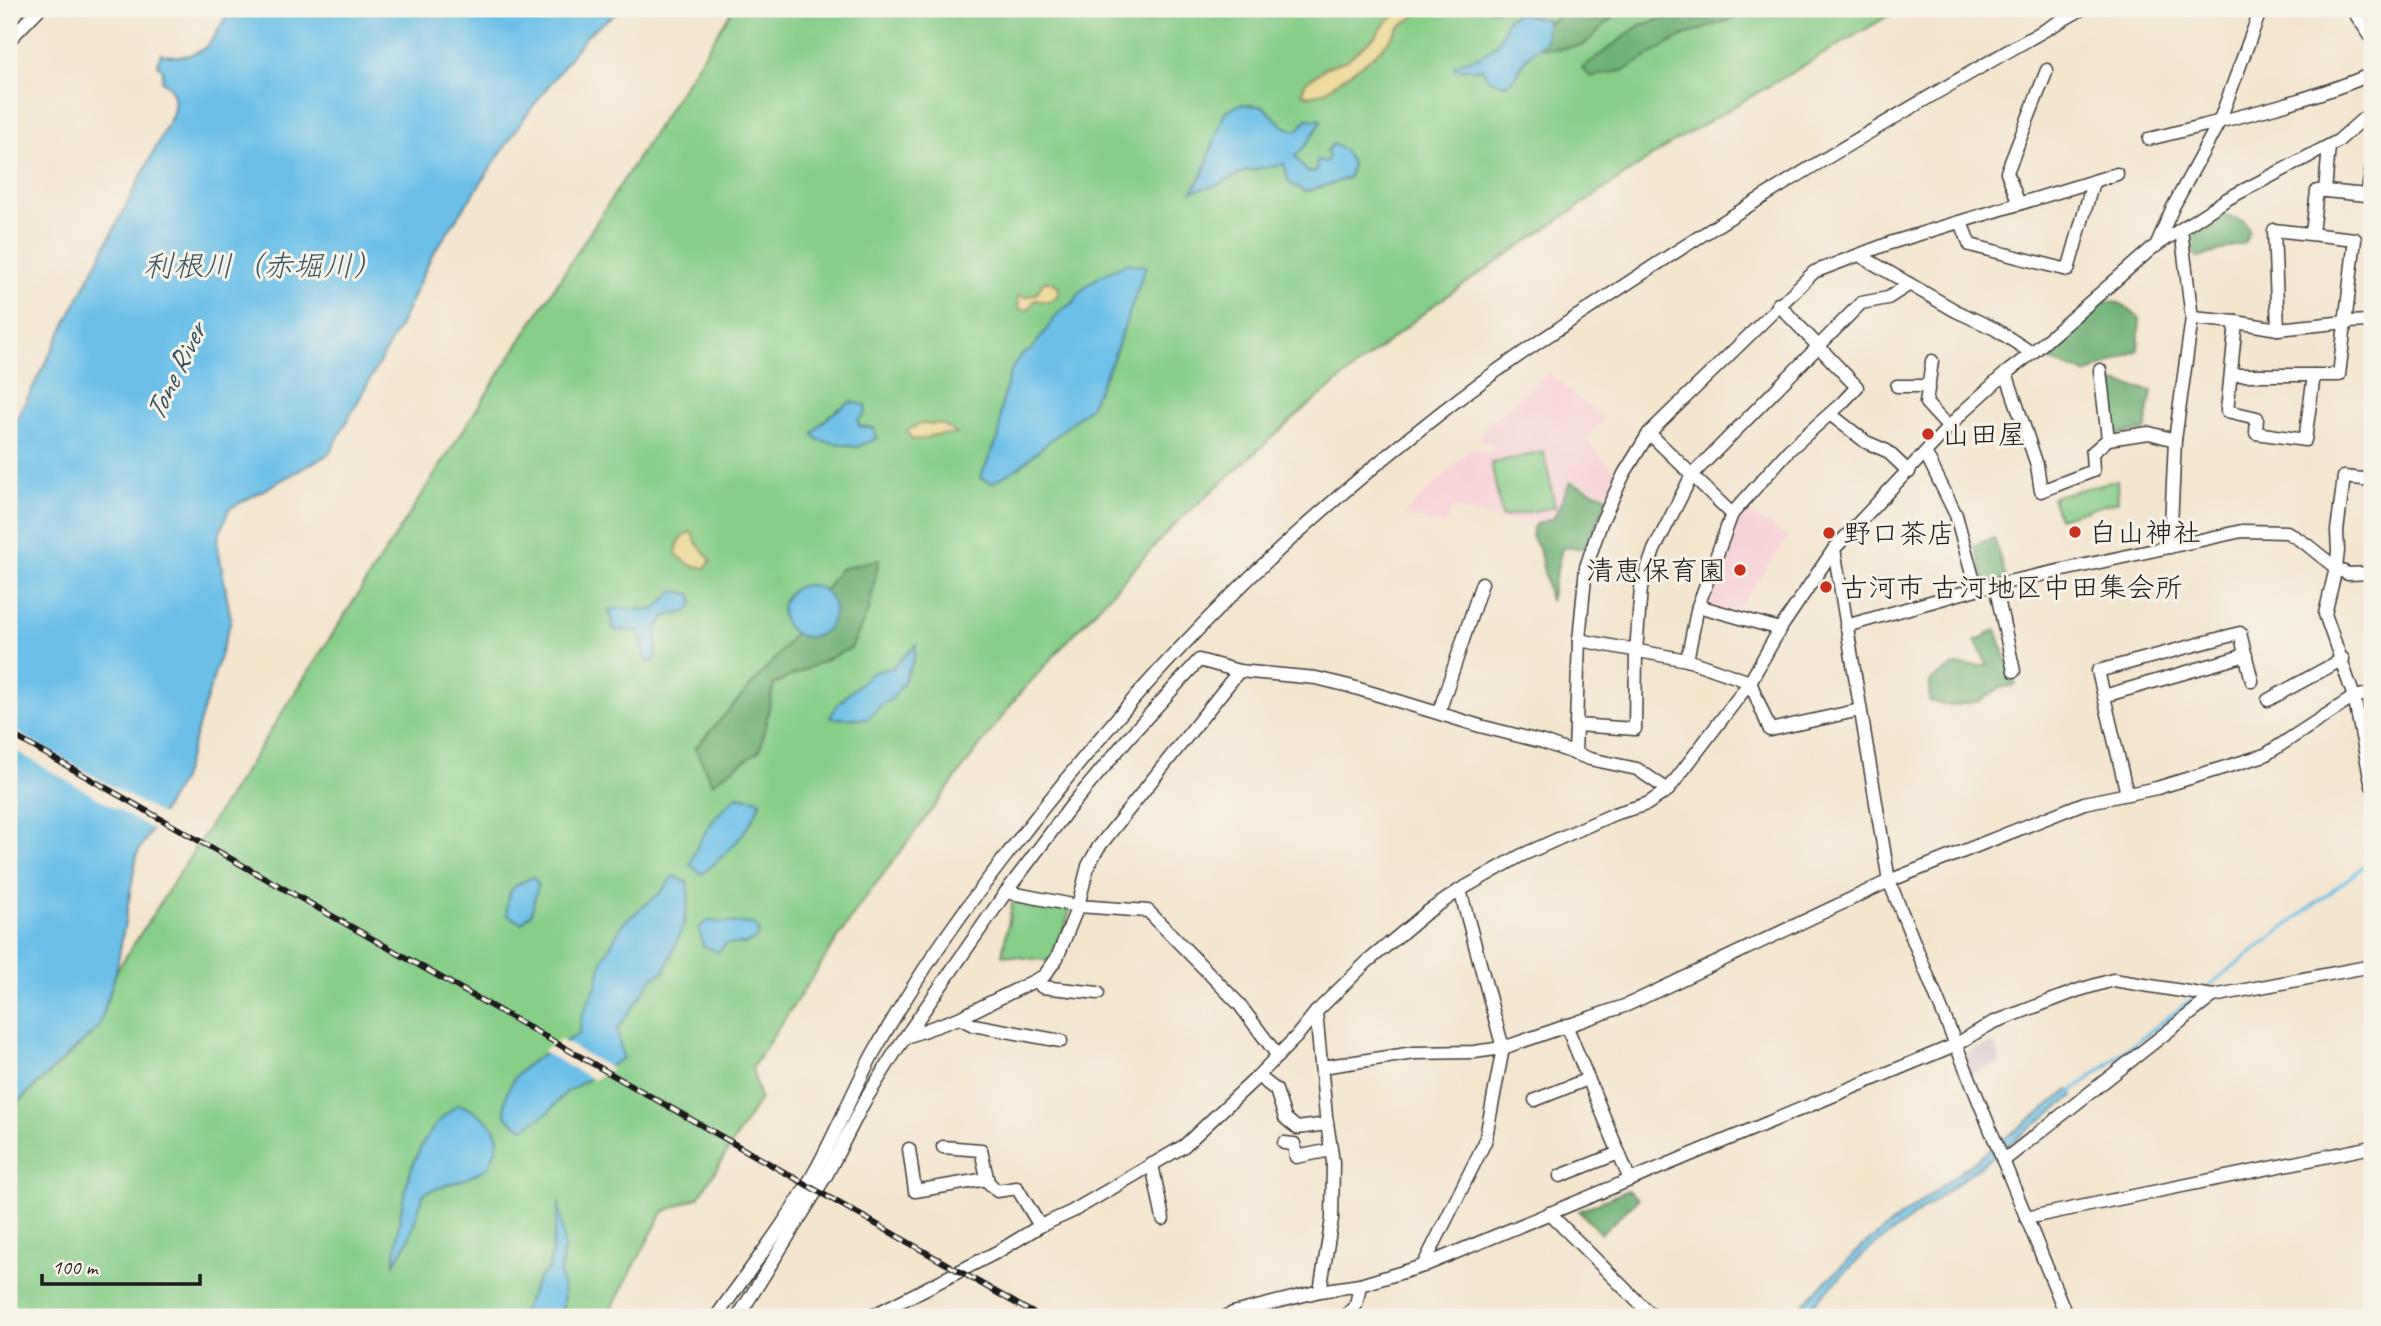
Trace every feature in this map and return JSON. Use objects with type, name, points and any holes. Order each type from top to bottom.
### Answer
[{"type":"street","points":[[9,40],[39,9]]},
{"type":"street","points":[[716,1317],[799,1200],[874,1052],[983,886],[1098,740],[1182,645],[1232,595],[1392,452],[1511,361],[1784,182],[2082,9]]},
{"type":"street","points":[[2155,246],[2219,122],[2261,9]]},
{"type":"street","points":[[2351,9],[2372,38]]},
{"type":"street","points":[[2019,204],[2007,172],[2047,70]]},
{"type":"street","points":[[2149,139],[2307,98],[2372,74]]},
{"type":"street","points":[[2370,114],[2372,133]]},
{"type":"street","points":[[870,1317],[1071,1212],[1184,1146],[1258,1076],[1316,1012],[1394,938],[1460,890],[1520,856],[1614,814],[1647,804],[1668,790],[1750,682],[1780,629],[1834,549],[1949,428],[2006,373],[2155,246],[2227,199],[2329,146],[2370,114]]},
{"type":"street","points":[[2325,191],[2329,146]]},
{"type":"street","points":[[2312,233],[2317,191],[2367,195],[2372,167]]},
{"type":"street","points":[[1575,754],[1579,640],[1587,567],[1624,474],[1649,433],[1814,272],[1890,243],[2117,174]]},
{"type":"street","points":[[1961,222],[1970,245],[2068,270],[2093,182]]},
{"type":"street","points":[[2170,547],[2175,440],[2192,318],[2181,230]]},
{"type":"street","points":[[2232,375],[2339,375],[2355,239],[2274,230],[2278,329]]},
{"type":"street","points":[[1860,255],[1956,311],[1995,329],[2032,353]]},
{"type":"street","points":[[1576,724],[1635,729],[1636,651],[1641,588],[1654,550],[1692,475],[1861,303],[1888,298],[1910,284]]},
{"type":"street","points":[[1687,660],[1698,606],[1731,514],[1789,450],[1857,387],[1779,304]]},
{"type":"street","points":[[2192,318],[2236,321],[2278,329],[2346,321],[2372,321]]},
{"type":"street","points":[[2236,321],[2227,411],[2257,418],[2256,433],[2305,440],[2314,375]]},
{"type":"street","points":[[1932,361],[1926,402],[1949,428]]},
{"type":"street","points":[[2100,370],[2108,439]]},
{"type":"street","points":[[2006,373],[2037,465],[2040,491],[2093,471],[2092,453],[2108,439],[2150,433],[2175,440]]},
{"type":"street","points":[[1897,386],[1929,386]]},
{"type":"street","points":[[1830,414],[1866,442],[1887,451],[1909,472]]},
{"type":"street","points":[[1649,433],[1731,514]]},
{"type":"street","points":[[1926,454],[1956,515],[1976,589]]},
{"type":"street","points":[[2372,480],[2344,477],[2337,531],[2336,568],[2325,614],[2354,696],[2372,786]]},
{"type":"street","points":[[1846,626],[1976,589],[2242,531],[2287,532],[2348,574],[2372,573]]},
{"type":"street","points":[[1834,549],[1889,881],[2067,1317]]},
{"type":"street","points":[[1439,712],[1482,583]]},
{"type":"street","points":[[1995,585],[2014,671]]},
{"type":"street","points":[[1698,606],[1780,629]]},
{"type":"street","points":[[2127,794],[2098,671],[2240,633],[2252,681]]},
{"type":"street","points":[[1579,640],[1687,660],[1750,682],[1770,730],[1860,710]]},
{"type":"street","points":[[2104,696],[2246,655]]},
{"type":"street","points":[[2268,700],[2343,659]]},
{"type":"street","points":[[738,1317],[827,1174],[864,1102],[1006,892],[1113,756],[1199,660],[1240,671],[1317,678],[1575,754],[1637,769],[1668,790]]},
{"type":"street","points":[[906,1037],[959,1018],[1037,981],[1050,970],[1078,906],[1088,866],[1098,848],[1240,671]]},
{"type":"street","points":[[1322,1067],[1414,1053],[1474,1052],[1503,1048],[1627,1004],[1889,881],[2084,803],[2157,788],[2264,755],[2354,696],[2372,693]]},
{"type":"street","points":[[1423,1266],[1485,1142],[1503,1048],[1460,890]]},
{"type":"street","points":[[1006,892],[1078,906],[1148,911],[1239,1004],[1278,1056]]},
{"type":"street","points":[[1225,1317],[1320,1291],[1360,1285],[1423,1266],[1955,1045],[1993,1023],[2079,990],[2113,980],[2213,996],[2372,966]]},
{"type":"street","points":[[1037,981],[1042,987],[1098,993]]},
{"type":"street","points":[[2003,1161],[2213,996]]},
{"type":"street","points":[[1316,1012],[1333,1162],[1332,1219],[1320,1291]]},
{"type":"street","points":[[959,1018],[973,1025],[1061,1041]]},
{"type":"street","points":[[1566,1025],[1630,1180]]},
{"type":"street","points":[[1258,1076],[1276,1090],[1285,1118],[1297,1128],[1327,1124]]},
{"type":"street","points":[[1535,1100],[1588,1079]]},
{"type":"street","points":[[1284,1143],[1294,1144],[1296,1157],[1331,1150]]},
{"type":"street","points":[[943,1147],[981,1150],[988,1179],[997,1191],[1017,1188],[1040,1226]]},
{"type":"street","points":[[2026,1218],[2372,1147]]},
{"type":"street","points":[[909,1149],[915,1191],[988,1179]]},
{"type":"street","points":[[1560,1175],[1619,1153]]},
{"type":"street","points":[[1152,1164],[1164,1219]]},
{"type":"street","points":[[1549,1213],[1653,1317]]},
{"type":"street","points":[[1345,1317],[1356,1306],[1360,1285]]},
{"type":"shaded area","points":[[1548,373],[1604,419],[1585,439],[1619,475],[1607,495],[1570,478],[1553,522],[1505,521],[1452,508],[1445,526],[1404,515],[1472,448],[1491,453],[1493,445],[1479,440],[1483,428]]},
{"type":"shaded area","name":"清恵保育園","points":[[1744,510],[1788,537],[1736,612],[1702,604],[1728,535]]},
{"type":"shaded area","points":[[1994,1042],[2001,1063],[1970,1074],[1963,1053]]},
{"type":"green space","points":[[733,9],[1900,9],[1672,143],[1435,304],[1304,409],[1173,526],[1020,693],[860,905],[752,1068],[760,1099],[699,1197],[663,1212],[607,1317],[9,1317],[9,1111],[99,1027],[116,972]]},
{"type":"green space","points":[[1573,9],[1621,9],[1584,45],[1558,49],[1539,47],[1542,26]]},
{"type":"green space","points":[[1700,9],[1762,9],[1682,36],[1625,70],[1591,77],[1582,68],[1640,25]]},
{"type":"green space","points":[[2222,214],[2244,221],[2250,232],[2244,243],[2198,258],[2190,243],[2192,227],[2205,224]]},
{"type":"green space","points":[[2100,301],[2119,303],[2140,318],[2138,350],[2087,374],[2046,359],[2066,329]]},
{"type":"green space","points":[[2105,380],[2152,391],[2145,431],[2110,435]]},
{"type":"green space","points":[[1544,452],[1555,507],[1502,517],[1491,463]]},
{"type":"green space","points":[[2117,480],[2118,501],[2059,518],[2052,497]]},
{"type":"green space","points":[[1570,482],[1608,497],[1587,548],[1562,548],[1550,601],[1539,548],[1531,536],[1534,525],[1554,518]]},
{"type":"green space","points":[[1994,538],[2006,578],[1986,584],[1974,545]]},
{"type":"green space","points":[[879,559],[869,610],[851,648],[774,684],[760,750],[712,783],[695,748],[779,654],[840,569]]},
{"type":"green space","points":[[1996,630],[2016,685],[2000,688],[1980,701],[1951,706],[1929,701],[1930,681],[1954,665],[1988,666],[1975,641]]},
{"type":"green space","points":[[1013,900],[1070,910],[1060,942],[1050,961],[1002,955]]},
{"type":"green space","points":[[1628,1190],[1638,1199],[1601,1234],[1579,1211]]},
{"type":"sand","points":[[1412,9],[1417,15],[1399,27],[1371,58],[1325,91],[1311,96],[1302,93],[1305,83],[1327,67],[1347,60],[1374,37],[1389,19]]},
{"type":"sand","points":[[1044,281],[1052,282],[1059,288],[1057,296],[1048,302],[1035,300],[1028,310],[1019,309],[1018,296],[1036,294]]},
{"type":"sand","points":[[919,424],[941,424],[957,434],[933,435],[912,440],[907,431]]},
{"type":"sand","points":[[692,532],[696,542],[711,561],[705,568],[690,565],[676,554],[680,540]]},
{"type":"water","name":"利根川（赤堀川）","points":[[230,9],[622,9],[588,34],[525,117],[431,257],[400,325],[329,454],[229,509],[217,541],[231,620],[182,779],[137,854],[116,972],[99,1027],[9,1110],[9,434],[172,116],[174,96],[162,81],[163,70],[157,65],[161,54],[188,55],[205,47]]},
{"type":"water","points":[[1519,13],[1547,20],[1546,41],[1526,58],[1515,78],[1505,85],[1489,79],[1482,69],[1455,69],[1455,64],[1483,55],[1495,46],[1507,19]]},
{"type":"water","points":[[1241,104],[1264,107],[1283,126],[1297,131],[1307,119],[1322,120],[1306,145],[1295,156],[1307,172],[1316,172],[1317,160],[1326,162],[1329,155],[1325,152],[1333,144],[1344,150],[1352,164],[1349,177],[1306,192],[1289,183],[1284,164],[1246,171],[1217,185],[1192,191],[1202,176],[1225,111]]},
{"type":"water","points":[[1127,263],[1146,266],[1112,361],[1090,407],[1018,468],[992,483],[980,478],[999,436],[1001,408],[1010,372],[1020,356],[1032,349],[1060,311],[1074,302],[1080,292],[1098,277]]},
{"type":"water","points":[[851,402],[866,405],[865,414],[858,420],[859,426],[874,428],[876,439],[857,447],[819,440],[813,434],[830,415]]},
{"type":"water","points":[[808,585],[818,587],[826,593],[832,601],[832,621],[826,629],[818,635],[808,637],[798,635],[790,629],[784,621],[782,611],[784,601],[790,593],[798,587]]},
{"type":"water","points":[[674,591],[692,594],[693,604],[687,612],[666,616],[657,627],[656,660],[646,662],[639,631],[614,630],[609,610],[654,610]]},
{"type":"water","points":[[916,645],[913,661],[892,699],[881,705],[868,719],[830,718],[837,705],[871,673],[893,667]]},
{"type":"water","points":[[737,796],[761,800],[744,832],[729,850],[702,874],[690,865],[698,845],[715,818]]},
{"type":"water","points":[[674,876],[687,882],[689,898],[684,923],[665,971],[653,978],[617,1030],[623,1058],[565,1093],[549,1112],[524,1128],[512,1122],[507,1117],[505,1104],[514,1079],[532,1061],[579,1034],[582,1015],[596,986],[603,959],[623,923],[660,893]]},
{"type":"water","points":[[533,877],[538,885],[531,914],[522,923],[507,915],[507,900],[515,886]]},
{"type":"water","points":[[708,921],[754,924],[759,931],[756,939],[745,944],[726,944],[718,952],[703,946],[699,928]]},
{"type":"water","points":[[2069,1090],[2073,1096],[1865,1253],[1800,1317],[1790,1317],[1861,1247]]},
{"type":"water","points":[[459,1104],[484,1118],[497,1134],[497,1147],[489,1167],[468,1178],[424,1193],[409,1239],[394,1265],[403,1198],[417,1156],[427,1136],[441,1119]]},
{"type":"water","points":[[559,1203],[564,1246],[560,1274],[564,1295],[561,1317],[520,1317],[538,1279],[549,1269]]},
{"type":"pier","points":[[9,728],[164,816],[155,831],[9,747]]},
{"type":"pier","points":[[561,1040],[612,1069],[593,1080],[542,1051]]},
{"type":"waterway","points":[[2202,991],[2372,860]]},
{"type":"waterway","points":[[2069,1094],[2196,996]]},
{"type":"railway","points":[[9,733],[1040,1317]]},
{"type":"place","name":"山田屋","points":[[1928,434]]},
{"type":"place","name":"白山神社","points":[[2075,532]]},
{"type":"place","name":"野口茶店","points":[[1829,533]]},
{"type":"place","name":"清恵保育園","points":[[1740,570]]},
{"type":"place","name":"古河市 古河地区中田集会所","points":[[1826,587]]},
{"type":"water label","name":"Tone River","points":[[175,372]]}]
